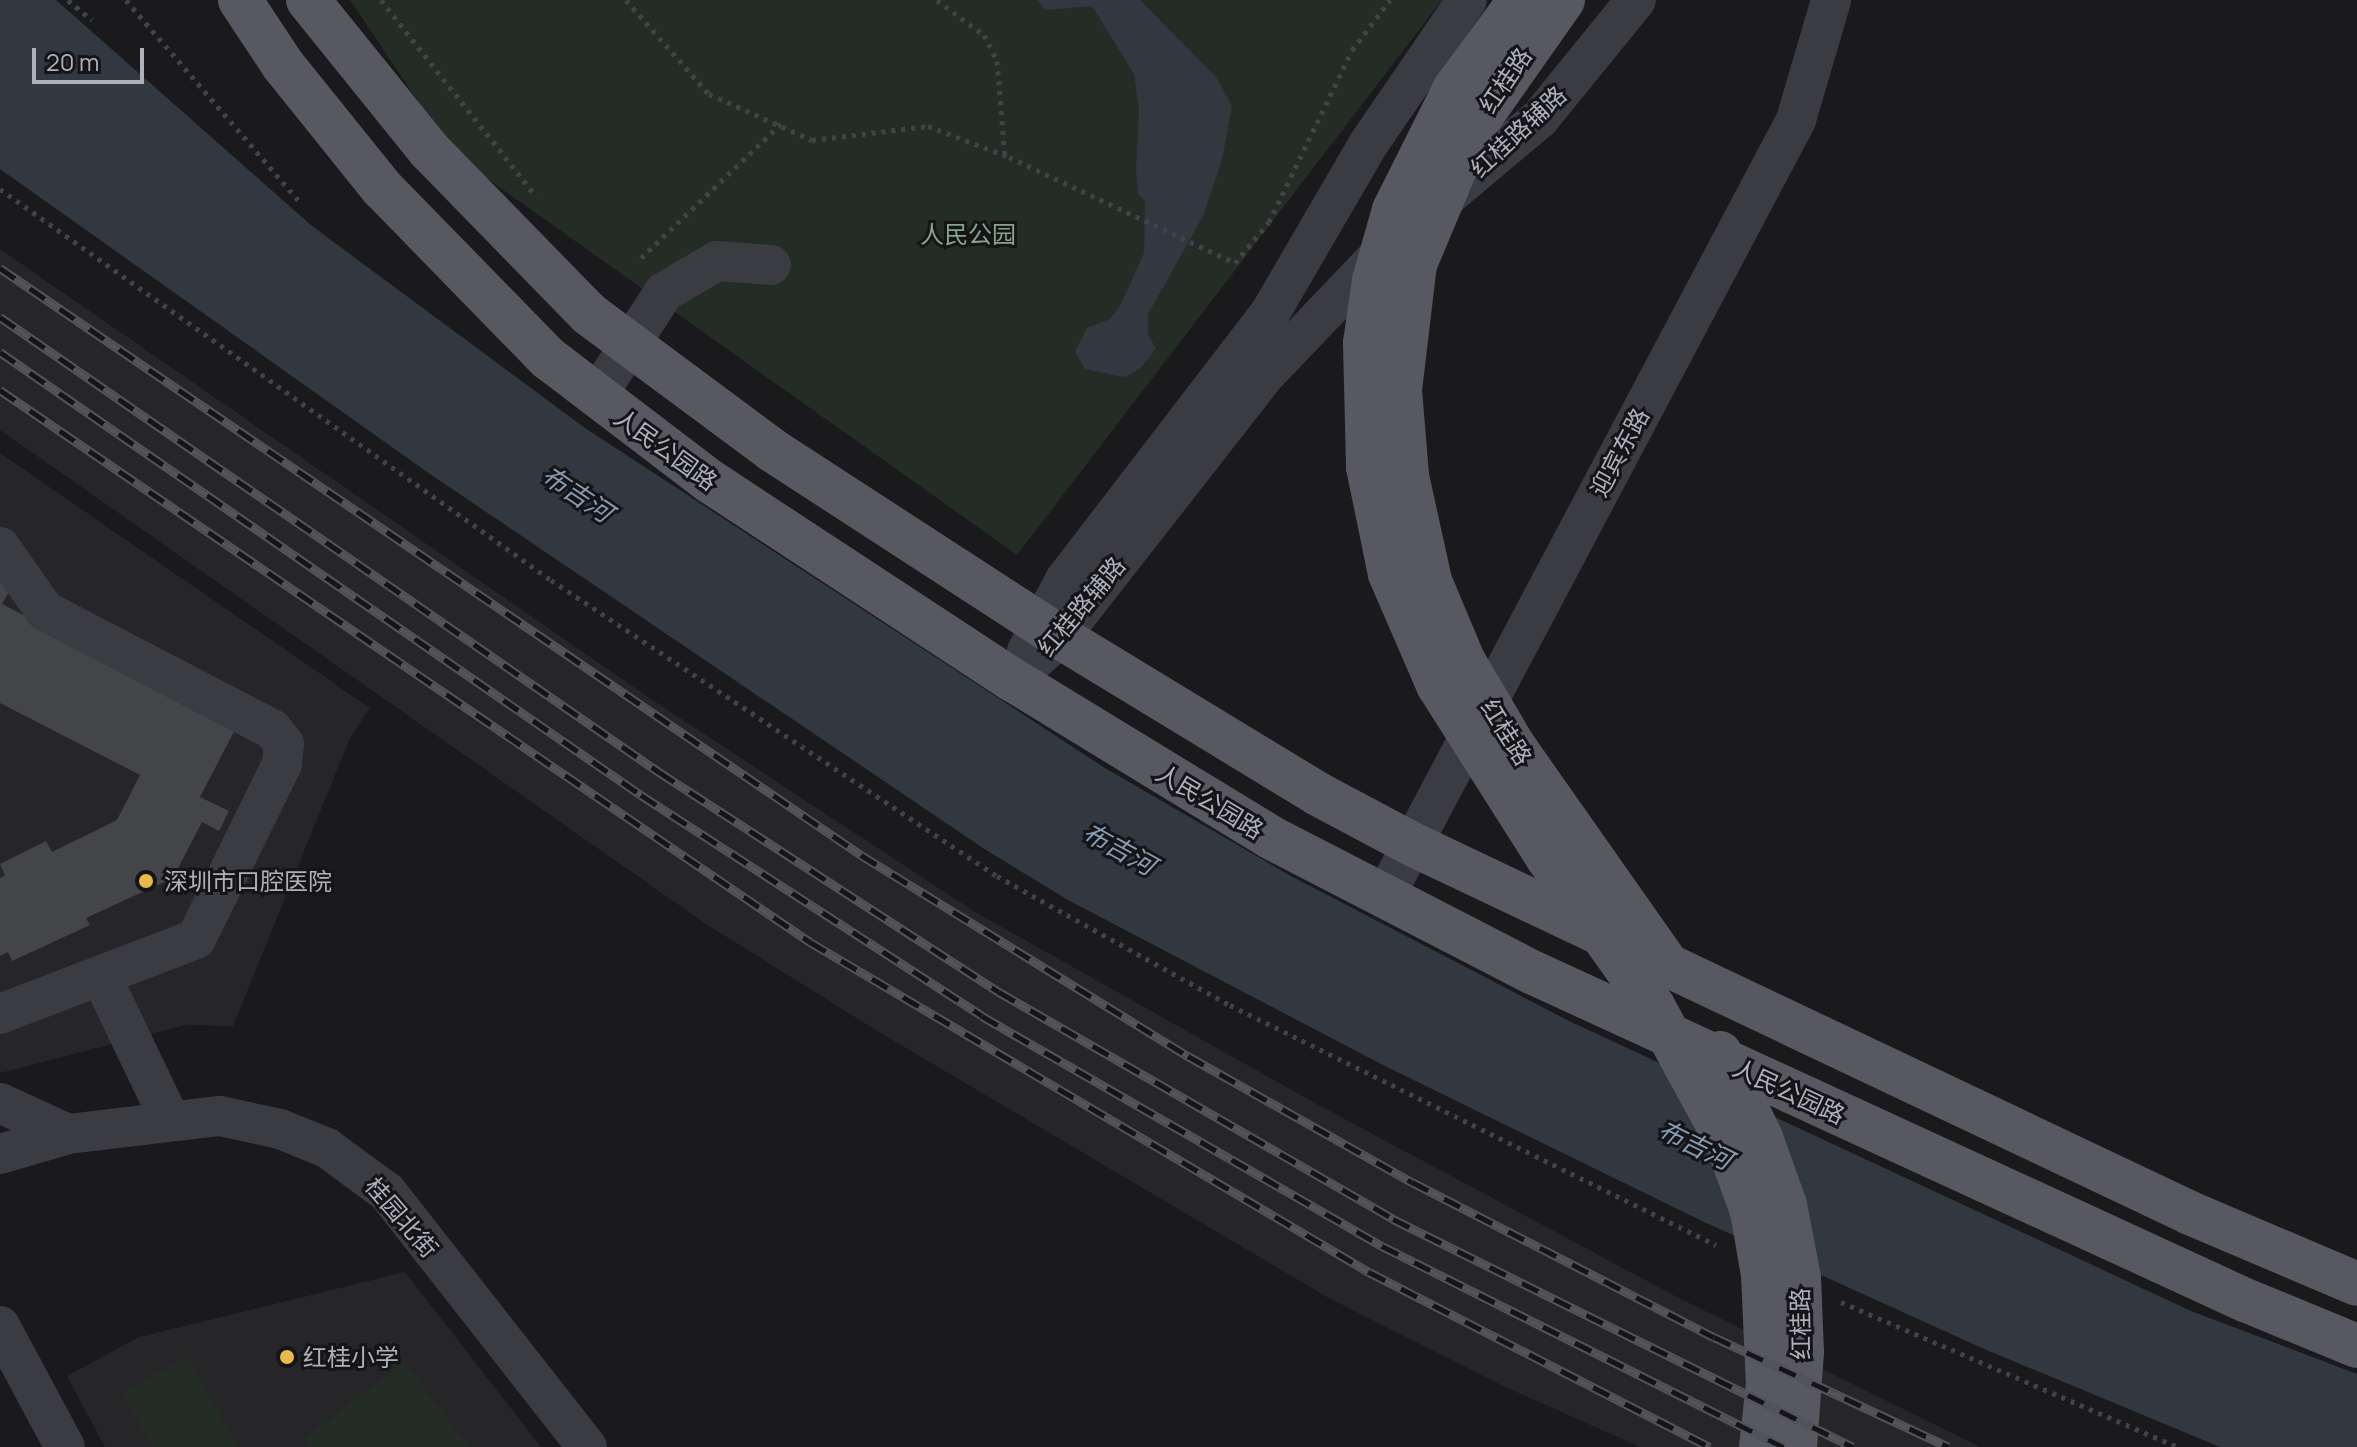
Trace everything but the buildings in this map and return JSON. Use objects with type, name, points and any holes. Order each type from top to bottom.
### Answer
[{"type":"main road","name":"人民公园路","points":[[240,0],[283,65],[382,188],[484,298],[596,397],[724,491],[1013,680],[1270,837],[1534,973],[1846,1118],[2357,1346]]},
{"type":"main road","points":[[308,0],[469,195],[543,271],[629,348],[772,450],[1050,630],[1305,786],[1412,844],[2190,1213],[2357,1284]]},
{"type":"main road","name":"红桂路","points":[[1520,0],[1454,90],[1394,210],[1374,280],[1365,343],[1368,467],[1390,574],[1438,685],[1547,857],[1653,1006],[1727,1142],[1752,1211],[1763,1275],[1768,1384],[1761,1447]]},
{"type":"main road","name":"红桂路","points":[[1563,0],[1471,131],[1415,264],[1404,325],[1400,390],[1407,476],[1430,581],[1463,660],[1513,745],[1693,1001],[1761,1138],[1785,1205],[1799,1278],[1802,1352],[1795,1447]]},
{"type":"street","name":"红桂路辅路","points":[[1050,630],[1065,580],[1270,313],[1378,130],[1467,0]]},
{"type":"street","name":"红桂路辅路","points":[[1013,680],[1050,630],[1304,331],[1385,248],[1540,118],[1636,0]]},
{"type":"street","name":"迎宾东路","points":[[1385,896],[1796,120],[1831,0]]},
{"type":"street","points":[[596,397],[664,292],[717,261],[771,265]]},
{"type":"street","points":[[0,547],[45,611],[272,729],[284,744],[282,764],[196,939],[0,1014]]},
{"type":"street","points":[[101,976],[170,1120]]},
{"type":"street","points":[[0,1103],[68,1134]]},
{"type":"street","name":"桂园北街","points":[[0,1154],[68,1134],[220,1116],[280,1129],[327,1148],[387,1192],[587,1447]]},
{"type":"street","points":[[0,1326],[65,1447]]},
{"type":"path","points":[[68,0],[92,20]]},
{"type":"path","points":[[126,0],[300,202]]},
{"type":"path","points":[[381,0],[541,202]]},
{"type":"path","points":[[626,0],[709,94],[782,123],[812,140],[928,126],[1128,210],[1235,263],[1269,222],[1352,50],[1390,0]]},
{"type":"path","points":[[937,0],[984,35],[997,61],[1005,156]]},
{"type":"path","points":[[635,269],[689,209],[782,123]]},
{"type":"path","points":[[0,189],[551,580],[997,876],[1230,1005],[1723,1248]]},
{"type":"path","points":[[1838,1301],[2178,1447]]},
{"type":"shaded area","points":[[0,249],[645,695],[975,912],[1313,1102],[1677,1297],[1980,1447],[1640,1447],[1503,1386],[1327,1297],[874,1029],[706,924],[0,430]]},
{"type":"shaded area","name":"深圳市口腔医院","points":[[0,453],[370,708],[350,738],[233,1026],[186,1025],[0,1073]]},
{"type":"shaded area","name":"红桂小学","points":[[405,1272],[541,1447],[105,1447],[67,1376],[139,1337]]},
{"type":"green space","name":"人民公园","points":[[350,0],[1442,0],[1017,555],[454,155]]},
{"type":"green space","points":[[187,1356],[238,1447],[153,1447],[122,1393]]},
{"type":"green space","points":[[404,1362],[469,1447],[310,1447],[304,1439]]},
{"type":"water","name":"布吉河","points":[[0,0],[56,0],[312,226],[585,428],[1105,768],[1289,875],[1567,1020],[2191,1311],[2357,1374],[2357,1447],[2220,1447],[1982,1348],[1702,1221],[1381,1064],[1068,900],[983,848],[430,474],[0,169]]},
{"type":"water","points":[[1038,0],[1140,0],[1216,77],[1232,106],[1222,160],[1203,216],[1148,314],[1148,335],[1156,348],[1141,368],[1124,377],[1085,369],[1075,352],[1087,328],[1110,319],[1121,304],[1144,253],[1145,201],[1138,194],[1139,110],[1134,74],[1092,6],[1045,10]]},
{"type":"railway","points":[[0,268],[861,855],[1188,1056],[1412,1182],[1714,1337],[1949,1447]]},
{"type":"railway","points":[[0,317],[659,772],[999,992],[1393,1219],[1853,1447]]},
{"type":"railway","points":[[0,352],[641,795],[982,1016],[1382,1246],[1783,1447]]},
{"type":"railway","points":[[0,390],[810,942],[1369,1272],[1710,1447]]},
{"type":"place","name":"深圳市口腔医院","points":[[146,881]]},
{"type":"place","name":"红桂小学","points":[[287,1357]]}]
